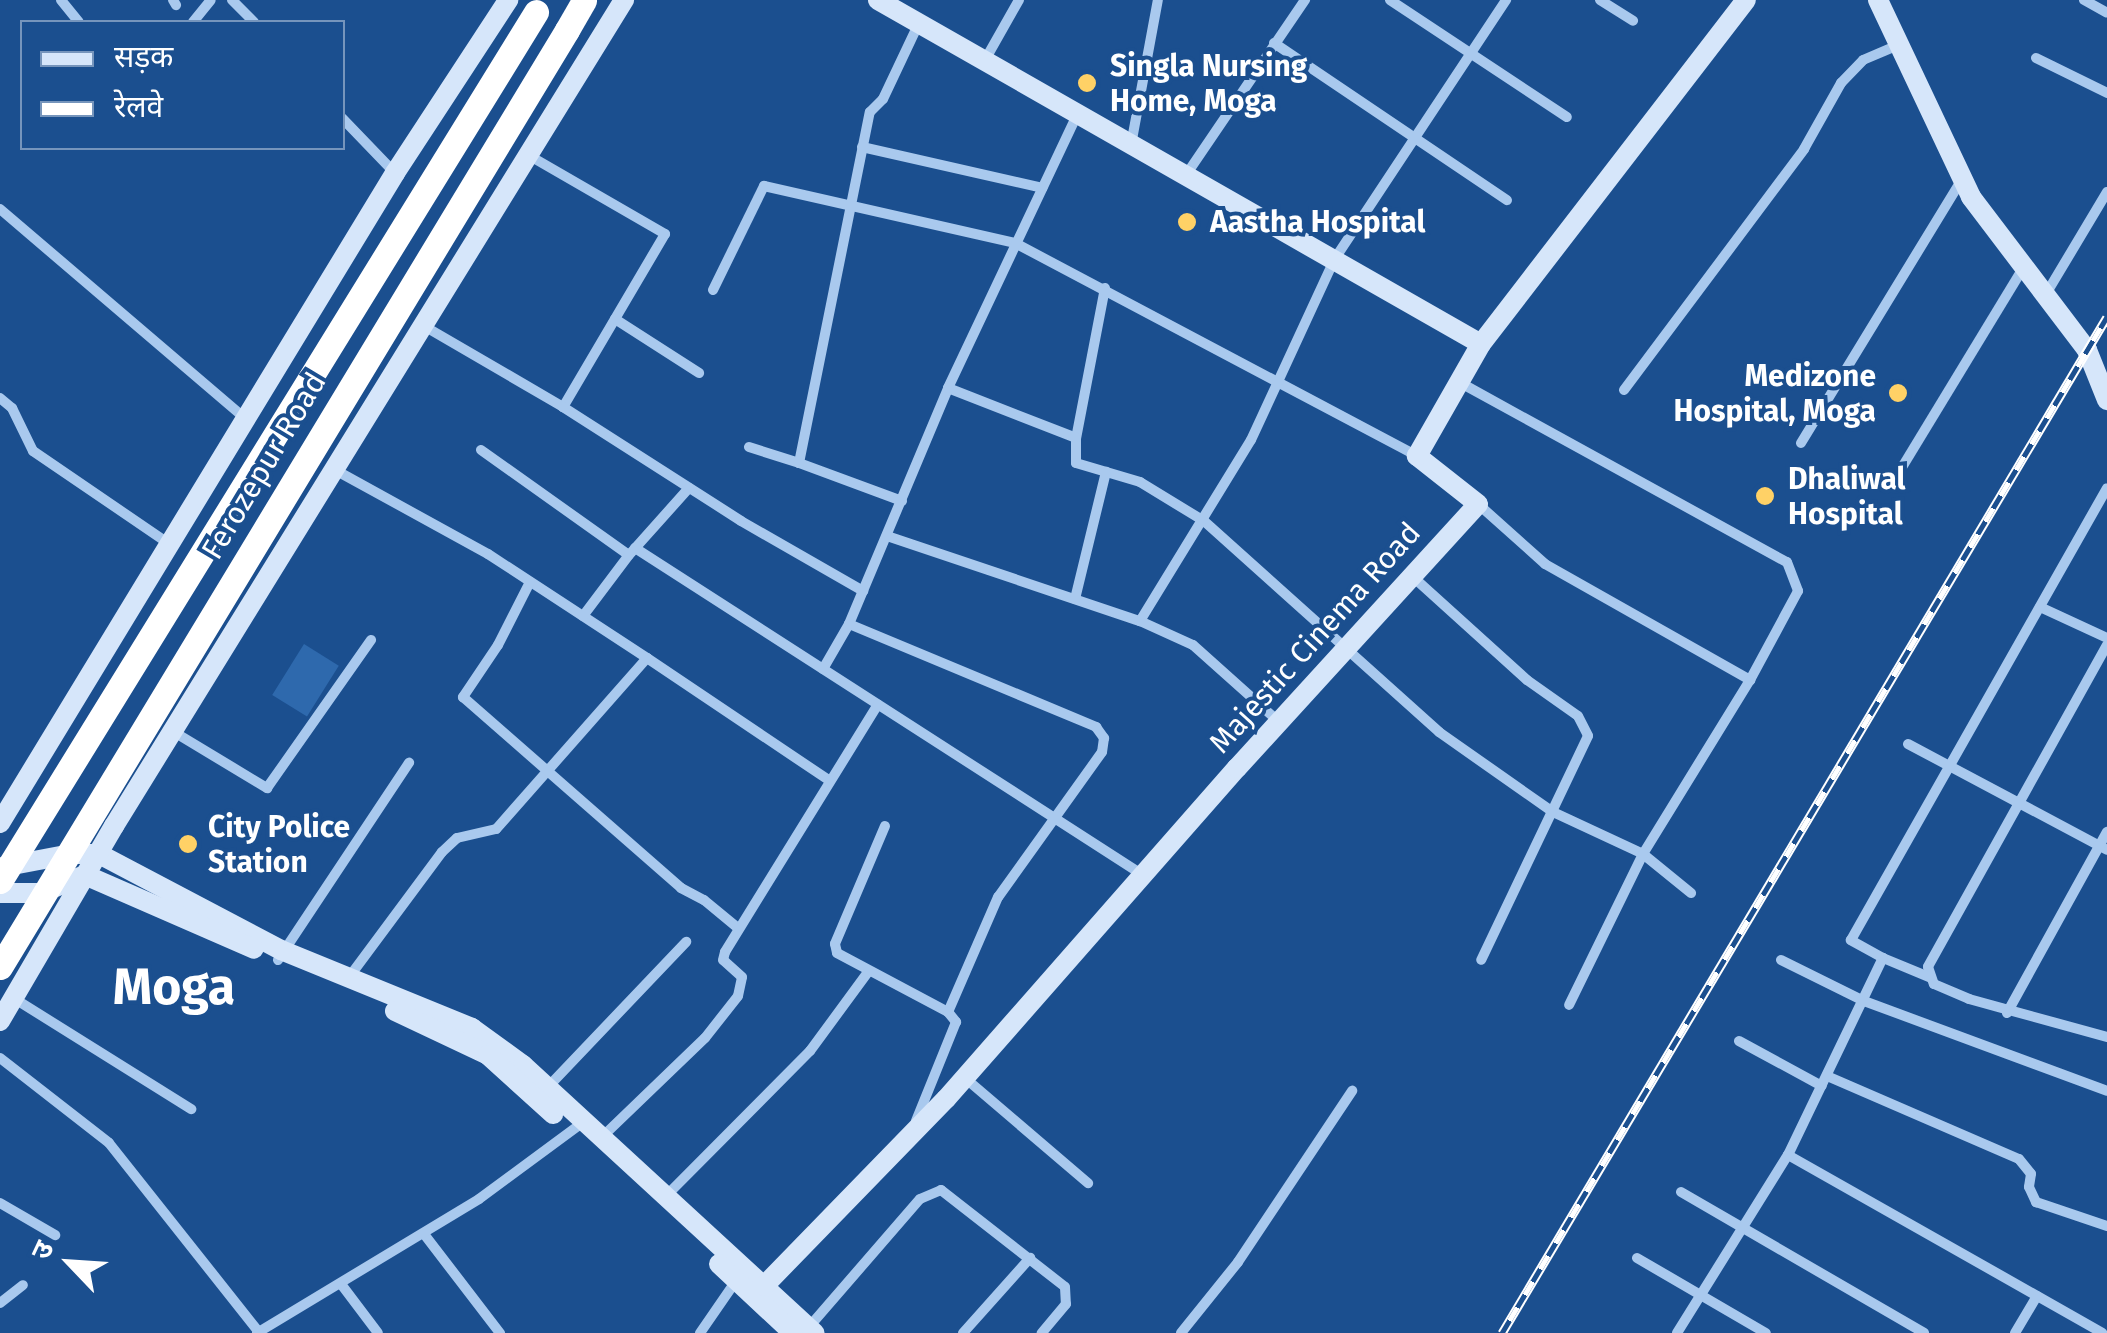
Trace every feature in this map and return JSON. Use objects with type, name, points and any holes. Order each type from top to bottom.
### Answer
[{"type":"highway","name":"Ferozepur Road","points":[[0,966],[584,0]]},
{"type":"highway","name":"Ferozepur Road","points":[[0,881],[540,6]]},
{"type":"street","points":[[61,0],[77,20]]},
{"type":"street","points":[[195,20],[211,0]]},
{"type":"street","points":[[232,0],[252,20]]},
{"type":"street","points":[[0,823],[396,174],[508,0]]},
{"type":"street","points":[[0,1020],[624,0]]},
{"type":"street","points":[[878,0],[1481,344]]},
{"type":"street","points":[[984,62],[1018,0]]},
{"type":"street","points":[[1131,146],[1158,0]]},
{"type":"street","points":[[1185,176],[1305,0]]},
{"type":"street","points":[[1390,0],[1567,117]]},
{"type":"street","points":[[1140,622],[1204,522],[1278,384],[1334,260],[1506,0]]},
{"type":"street","points":[[1600,0],[1633,21]]},
{"type":"street","points":[[1417,456],[1481,344],[1746,0]]},
{"type":"street","points":[[1878,0],[1962,178],[2022,268],[2087,350],[2107,398]]},
{"type":"street","points":[[2084,0],[2107,13]]},
{"type":"street","points":[[800,463],[870,112],[883,99],[918,25]]},
{"type":"street","points":[[1274,43],[1507,200]]},
{"type":"street","points":[[1624,390],[1804,149],[1842,84],[1863,60],[1899,45]]},
{"type":"street","points":[[2036,58],[2107,93]]},
{"type":"street","points":[[824,669],[849,624],[1014,243],[1078,115]]},
{"type":"street","points":[[345,121],[396,174]]},
{"type":"street","points":[[862,148],[1042,188]]},
{"type":"street","points":[[530,156],[665,234],[563,407]]},
{"type":"street","points":[[1801,443],[1962,178]]},
{"type":"street","points":[[713,290],[764,186],[1014,243],[1417,456],[1545,564],[1750,680]]},
{"type":"street","points":[[2046,295],[2107,192]]},
{"type":"street","points":[[0,209],[248,421]]},
{"type":"street","points":[[1901,469],[2022,268]]},
{"type":"street","points":[[1105,288],[1076,438],[1076,464],[1140,482],[1204,522],[1439,732],[1554,812],[1642,854],[1691,893]]},
{"type":"street","points":[[615,319],[699,373]]},
{"type":"street","points":[[424,326],[863,591]]},
{"type":"street","points":[[1459,382],[1787,562],[1798,591],[1750,680],[1642,854],[1569,1005]]},
{"type":"street","points":[[948,388],[1076,438]]},
{"type":"street","points":[[0,398],[12,408],[33,451],[172,545]]},
{"type":"street","points":[[748,447],[902,500]]},
{"type":"street","points":[[481,450],[632,552],[824,669],[1143,874]]},
{"type":"street","points":[[336,471],[530,582],[830,781]]},
{"type":"street","points":[[1074,599],[1106,472]]},
{"type":"street","points":[[582,616],[689,488]]},
{"type":"street","points":[[1929,976],[1851,940],[2107,488]]},
{"type":"street","name":"Majestic Cinema Road","points":[[764,1286],[964,1078],[1478,504]]},
{"type":"street","points":[[887,536],[1140,622],[1193,644],[1279,722]]},
{"type":"street","points":[[1412,576],[1527,680],[1584,724],[1586,749],[1481,960]]},
{"type":"street","points":[[530,582],[498,645],[463,697],[680,888],[704,900],[740,928]]},
{"type":"street","points":[[2040,606],[2107,642],[1928,967],[1929,976],[1934,984],[2006,1013],[2103,1037],[2107,1023]]},
{"type":"street","points":[[849,624],[1101,731],[1102,752],[998,897],[948,1012]]},
{"type":"street","points":[[174,732],[267,788],[371,640]]},
{"type":"street","points":[[349,977],[442,852],[457,838],[496,829],[647,658]]},
{"type":"street","points":[[601,1138],[704,1038],[738,996],[742,978],[722,960],[878,704]]},
{"type":"street","points":[[1908,744],[2103,848]]},
{"type":"street","points":[[280,955],[409,763]]},
{"type":"street","points":[[885,826],[835,944],[838,953],[868,972],[948,1012],[956,1030],[910,1135]]},
{"type":"street","points":[[2006,1013],[2103,848],[2107,832]]},
{"type":"street","points":[[0,867],[71,854],[99,854],[280,955],[349,977],[472,1028],[524,1064],[577,1127],[601,1138],[741,1275],[764,1286],[806,1331]]},
{"type":"street","points":[[0,893],[41,893],[86,875],[280,955],[488,1055],[577,1127],[806,1331]]},
{"type":"street","points":[[546,1089],[686,942]]},
{"type":"street","points":[[1677,1333],[1788,1155],[1883,958]]},
{"type":"street","points":[[1781,960],[1864,1001],[2107,1091]]},
{"type":"street","points":[[664,1196],[810,1051],[868,972]]},
{"type":"street","points":[[14,999],[191,1109]]},
{"type":"street","points":[[1740,1040],[1824,1081],[2019,1159],[2032,1174],[2029,1187],[2036,1202],[2107,1226]]},
{"type":"street","points":[[0,1058],[109,1143],[258,1332],[275,1329],[424,1234],[577,1127]]},
{"type":"street","points":[[964,1078],[1088,1183]]},
{"type":"street","points":[[1181,1333],[1238,1262],[1352,1091]]},
{"type":"street","points":[[1788,1155],[2102,1333]]},
{"type":"street","points":[[806,1331],[931,1191],[952,1194],[1068,1292],[1062,1312],[1042,1333]]},
{"type":"street","points":[[1680,1192],[1745,1225],[1924,1333]]},
{"type":"street","points":[[0,1203],[55,1236]]},
{"type":"street","points":[[424,1234],[500,1333]]},
{"type":"street","points":[[963,1333],[1030,1258]]},
{"type":"street","points":[[1637,1258],[1766,1333]]},
{"type":"street","points":[[700,1333],[741,1275]]},
{"type":"street","points":[[342,1284],[378,1333]]},
{"type":"street","points":[[0,1303],[22,1285]]},
{"type":"street","points":[[2014,1333],[2038,1296]]},
{"type":"shaded area","points":[[304,644],[339,666],[307,717],[272,695]]},
{"type":"railway","points":[[1502,1333],[2107,317]]},
{"type":"place","name":"Singla Nursing Home, Moga","points":[[1087,83]]},
{"type":"place","name":"Aastha Hospital","points":[[1187,222]]},
{"type":"place","name":"Medizone Hospital, Moga","points":[[1898,393]]},
{"type":"place","name":"Dhaliwal Hospital","points":[[1765,496]]},
{"type":"place","name":"City Police Station","points":[[188,844]]},
{"type":"district","name":"Moga","points":[[174,988]]}]
